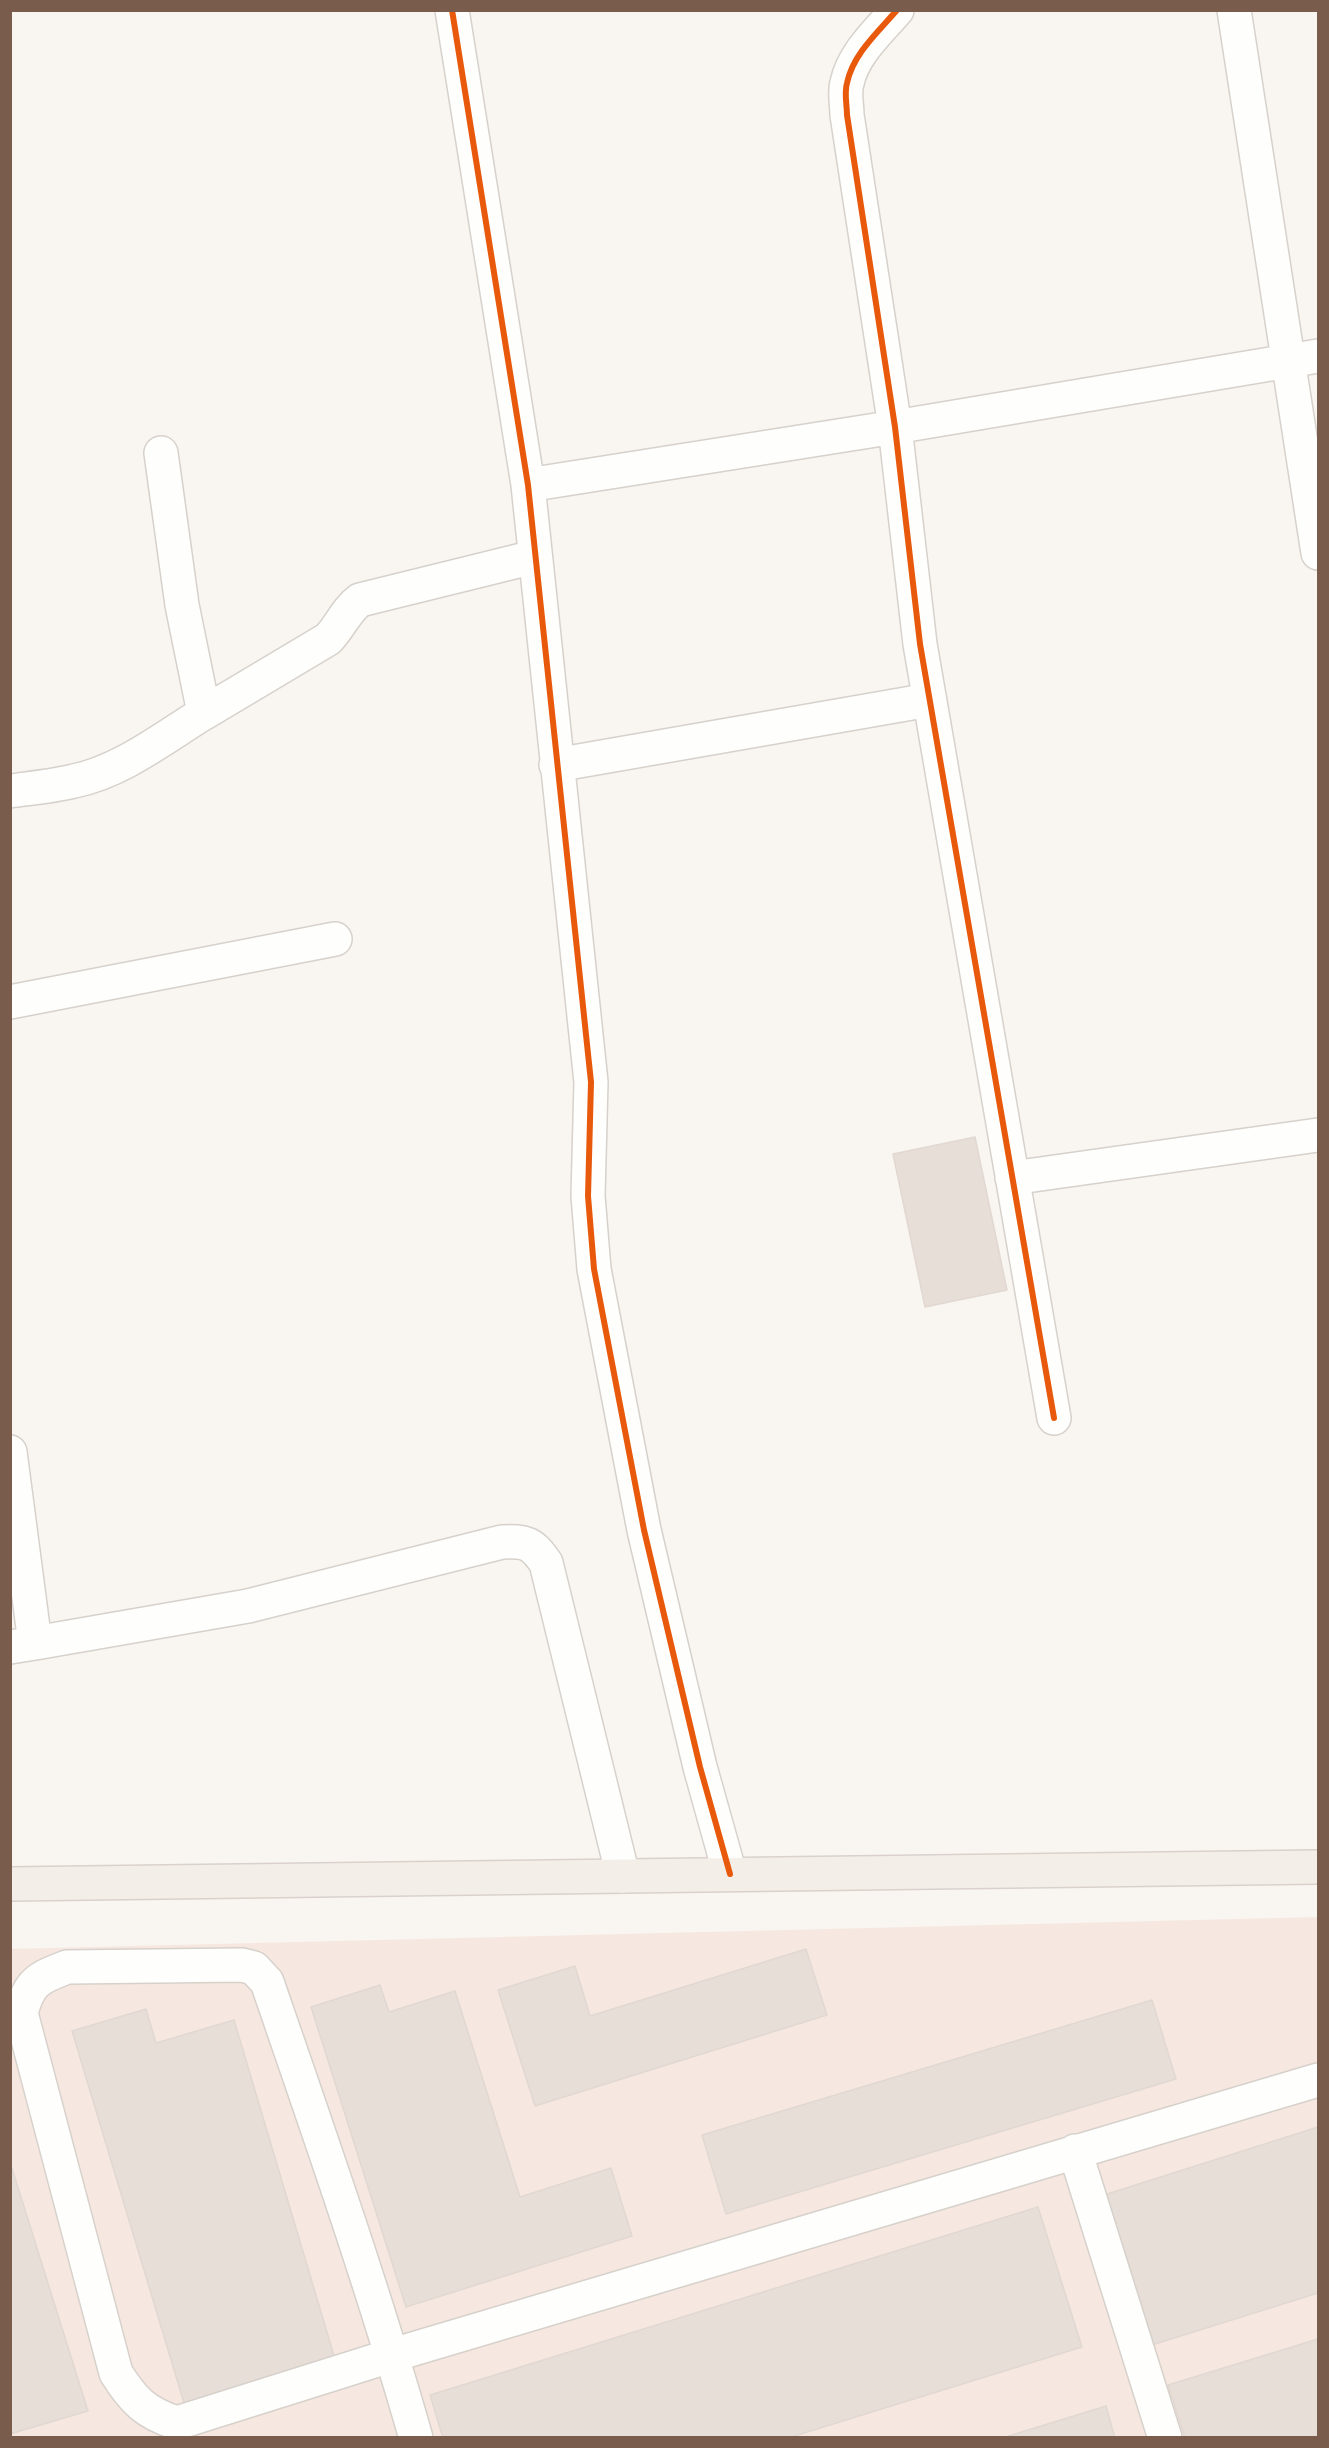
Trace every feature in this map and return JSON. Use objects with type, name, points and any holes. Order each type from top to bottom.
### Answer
[{"type":"main road","points":[[10,1884],[1318,1867]]},
{"type":"street","points":[[452,10],[528,485],[591,1082],[588,1196],[594,1269],[644,1530],[700,1767],[730,1874]]},
{"type":"street","points":[[897,10],[861,52],[851,69],[846,85],[847,116],[895,427],[920,644],[1053,1418]]},
{"type":"street","points":[[1233,10],[1304,358],[1318,553]]},
{"type":"street","points":[[528,485],[895,427],[1304,358]]},
{"type":"street","points":[[161,453],[182,605],[204,713]]},
{"type":"street","points":[[10,791],[75,781],[123,763],[328,639],[360,600],[534,557]]},
{"type":"street","points":[[556,765],[929,700]]},
{"type":"street","points":[[10,1002],[335,939]]},
{"type":"street","points":[[1012,1178],[1318,1135]]},
{"type":"street","points":[[10,1452],[22,1645],[248,1606],[502,1542],[522,1542],[536,1549],[546,1563],[623,1876]]},
{"type":"street","points":[[416,2438],[393,2355],[275,2004],[261,1973],[242,1965],[207,1965],[67,1967],[41,1976],[27,1991],[21,2013],[116,2373],[132,2398],[155,2416],[177,2423],[393,2355],[1318,2080]]},
{"type":"street","points":[[1075,2151],[1165,2438]]},
{"type":"shaded area","points":[[1318,1917],[1318,2437],[11,2437],[10,1949]]},
{"type":"building","points":[[975,1137],[1007,1290],[925,1307],[893,1154]]},
{"type":"building","points":[[806,1949],[827,2015],[535,2106],[498,1990],[575,1966],[590,2016]]},
{"type":"building","points":[[380,1985],[389,2012],[455,1991],[520,2197],[611,2168],[632,2236],[406,2307],[311,2007]]},
{"type":"building","points":[[1152,2000],[1176,2079],[726,2214],[702,2135]]},
{"type":"building","points":[[146,2009],[156,2043],[234,2020],[335,2359],[184,2403],[72,2031]]},
{"type":"building","points":[[1318,2127],[1318,2293],[1152,2345],[1104,2195]]},
{"type":"building","points":[[10,2162],[88,2411],[10,2434]]},
{"type":"building","points":[[1038,2207],[1082,2347],[788,2438],[443,2438],[430,2395]]},
{"type":"building","points":[[1318,2339],[1318,2438],[1185,2438],[1168,2385]]},
{"type":"building","points":[[1106,2406],[1115,2438],[1002,2438]]},
{"type":"cycle path","points":[[452,10],[528,485],[591,1082],[588,1196],[594,1269],[644,1530],[700,1767],[730,1874]]},
{"type":"cycle path","points":[[897,10],[860,53],[850,72],[846,87],[847,115],[895,427],[920,644],[1054,1418]]}]
